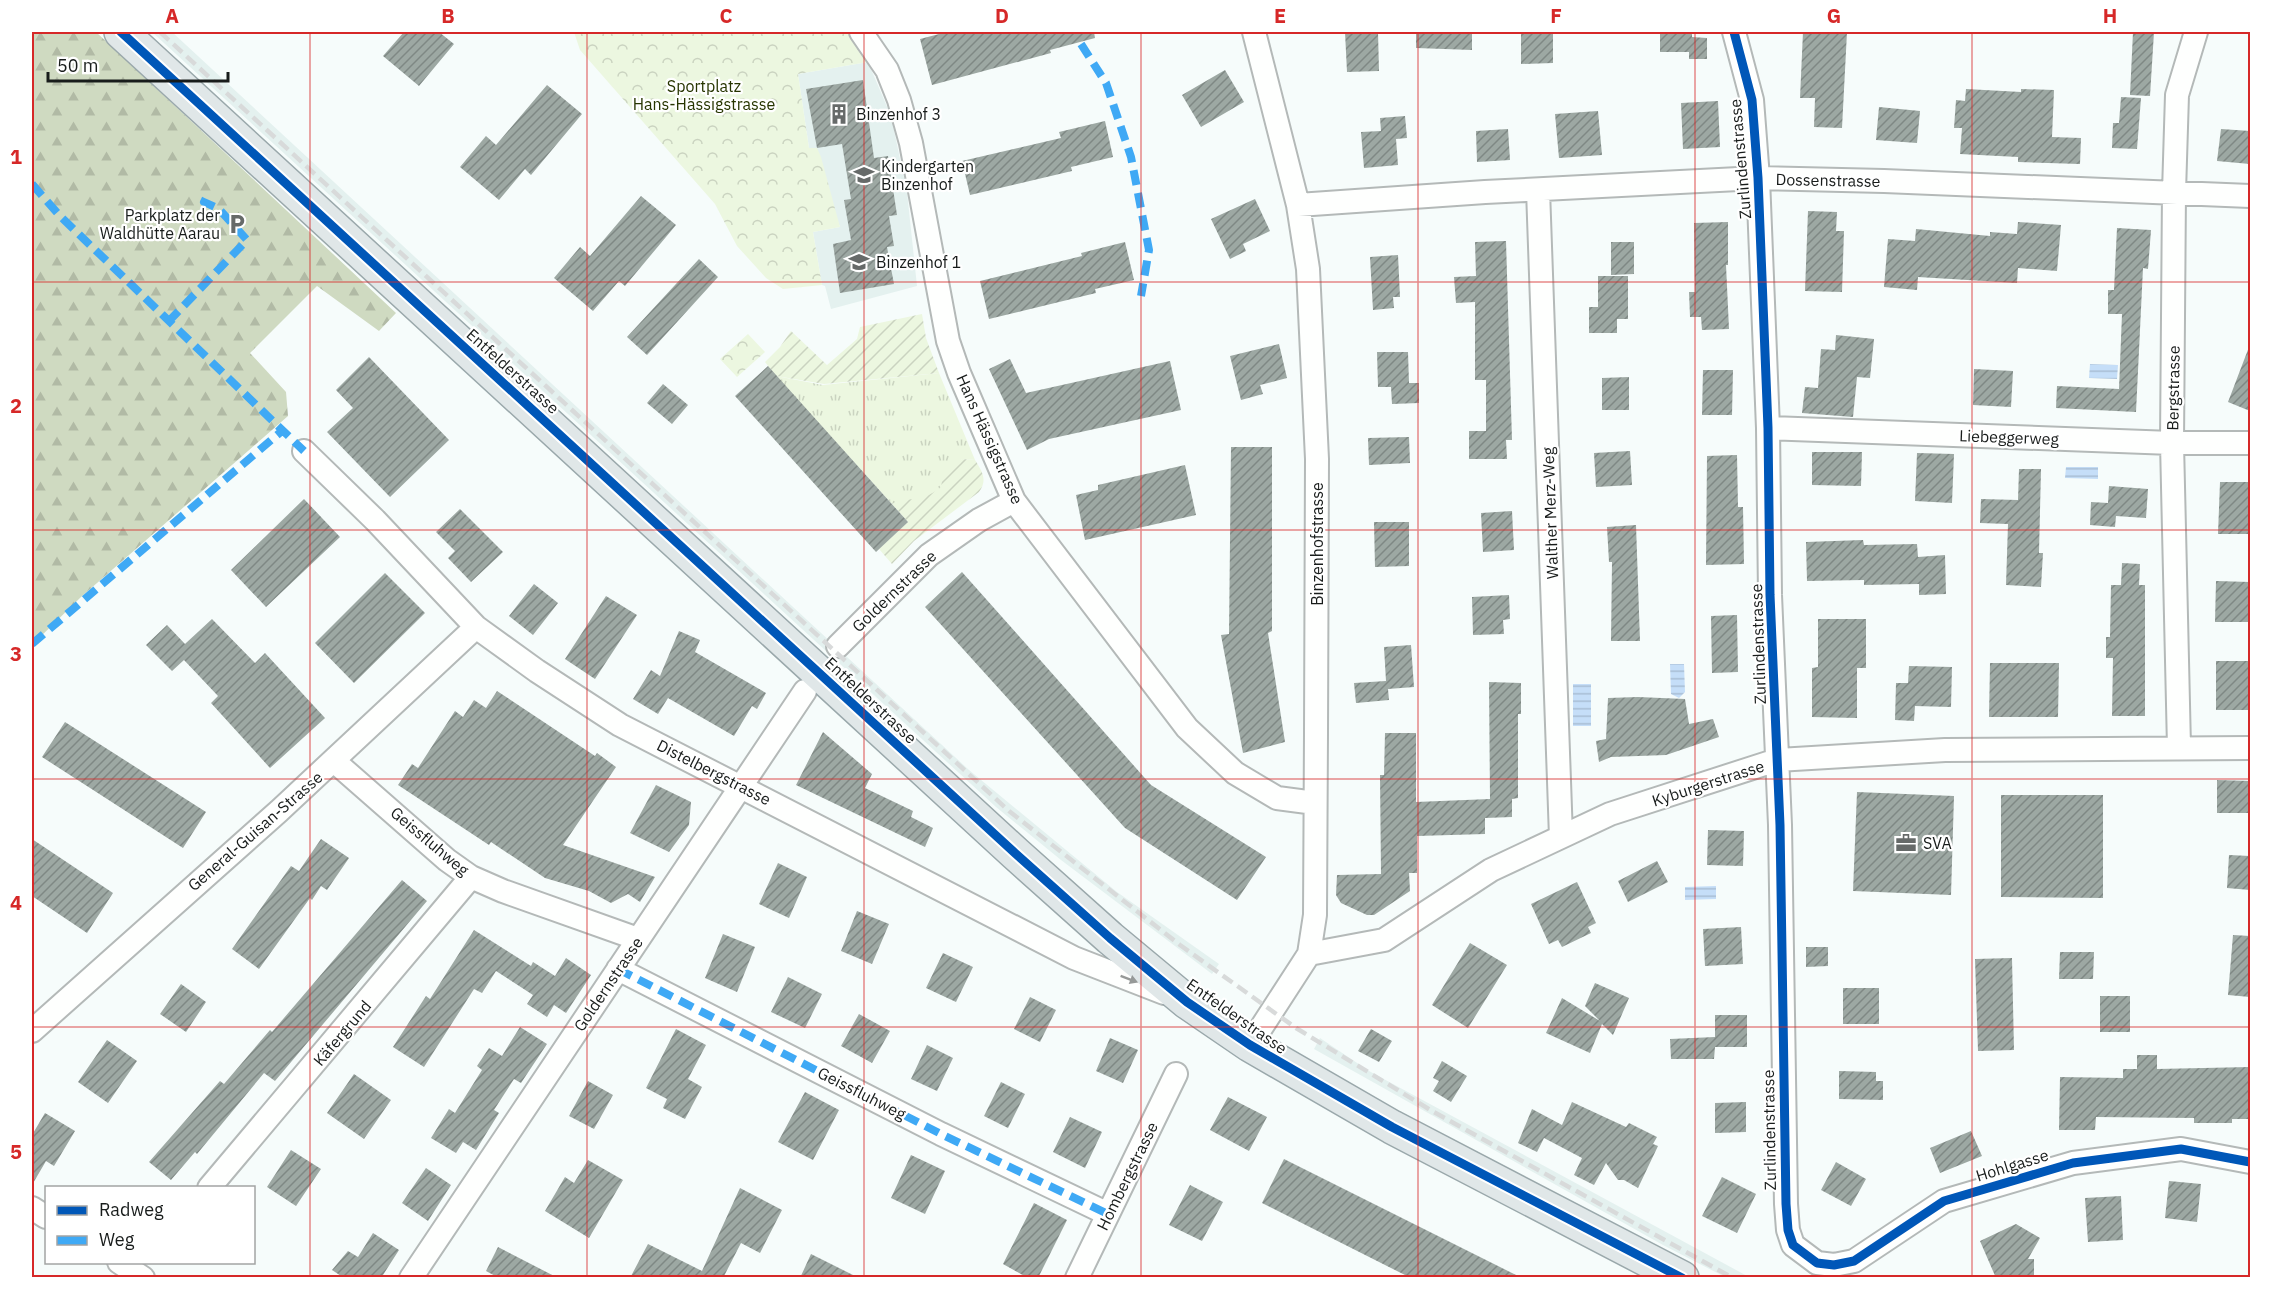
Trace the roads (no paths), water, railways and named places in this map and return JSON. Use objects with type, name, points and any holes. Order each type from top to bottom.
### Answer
[{"type":"main road","name":"Entfelderstrasse","points":[[121,32],[1008,847],[1110,938],[1187,1002],[1250,1045],[1392,1127],[1682,1278]]},
{"type":"street","name":"Hans Hässigstrasse","points":[[861,32],[887,70],[899,100],[911,143],[948,341],[959,373],[1014,501],[1187,728],[1235,773],[1277,798],[1315,803]]},
{"type":"street","name":"Binzenhofstrasse","points":[[1250,1045],[1309,954],[1315,915],[1317,459],[1308,269],[1298,205],[1254,32]]},
{"type":"street","name":"Zurlindenstrasse","points":[[1734,32],[1752,100],[1758,178],[1768,428],[1770,595],[1777,760],[1786,1204],[1788,1230],[1793,1245],[1802,1254]]},
{"type":"street","name":"Bergstrasse","points":[[2179,747],[2172,443],[2174,192],[2177,95],[2196,32]]},
{"type":"street","name":"Dossenstrasse","points":[[1298,205],[1758,178],[2250,196]]},
{"type":"street","name":"Walther Merz-Weg","points":[[1538,190],[1561,837]]},
{"type":"street","name":"Liebeggerweg","points":[[1768,428],[2172,443],[2250,443]]},
{"type":"street","name":"Distelbergstrasse","points":[[304,451],[375,520],[476,627],[537,671],[620,725],[742,785],[1074,958],[1187,1002]]},
{"type":"street","name":"Goldernstrasse","points":[[838,646],[929,555],[979,520],[1014,501]]},
{"type":"street","name":"General-Guisan-Strasse","points":[[32,1031],[334,761],[476,627]]},
{"type":"street","name":"Goldernstrasse","points":[[411,1278],[805,691]]},
{"type":"street","name":"Kyburgerstrasse","points":[[1309,954],[1384,940],[1491,870],[1610,814],[1777,760],[1945,750],[2250,748]]},
{"type":"street","name":"Geissfluhweg","points":[[334,761],[447,860],[471,876],[502,891],[638,939]]},
{"type":"street","name":"Käfergrund","points":[[211,1186],[471,876]]},
{"type":"street","name":"Geissfluhweg","points":[[618,969],[941,1134],[1108,1214]]},
{"type":"street","name":"Hombergstrasse","points":[[1077,1278],[1176,1074]]},
{"type":"street","name":"Hohlgasse","points":[[1802,1254],[1817,1263],[1834,1265],[1854,1261],[1944,1201],[2073,1163],[2181,1149],[2250,1162]]},
{"type":"street","points":[[32,1208],[45,1216]]},
{"type":"water","points":[[2090,364],[2118,365],[2117,379],[2089,378]]},
{"type":"water","points":[[2066,467],[2098,467],[2098,479],[2065,478]]},
{"type":"water","points":[[1670,664],[1684,664],[1685,692],[1679,698],[1671,694]]},
{"type":"water","points":[[1573,684],[1591,684],[1591,726],[1573,726]]},
{"type":"water","points":[[1716,886],[1716,899],[1685,900],[1685,887]]},
{"type":"railway","points":[[160,32],[1009,811],[1180,945],[1296,1028],[1432,1111],[1733,1278]]},
{"type":"place","name":"Binzenhof 3","points":[[839,114]]},
{"type":"place","name":"Kindergarten Binzenhof","points":[[864,175]]},
{"type":"place","name":"Parkplatz der Waldhütte Aarau","points":[[237,224]]},
{"type":"place","name":"Binzenhof 1","points":[[859,262]]},
{"type":"place","name":"SVA","points":[[1906,843]]},
{"type":"park label","name":"Sportplatz Hans-Hässigstrasse","points":[[704,95]]}]
